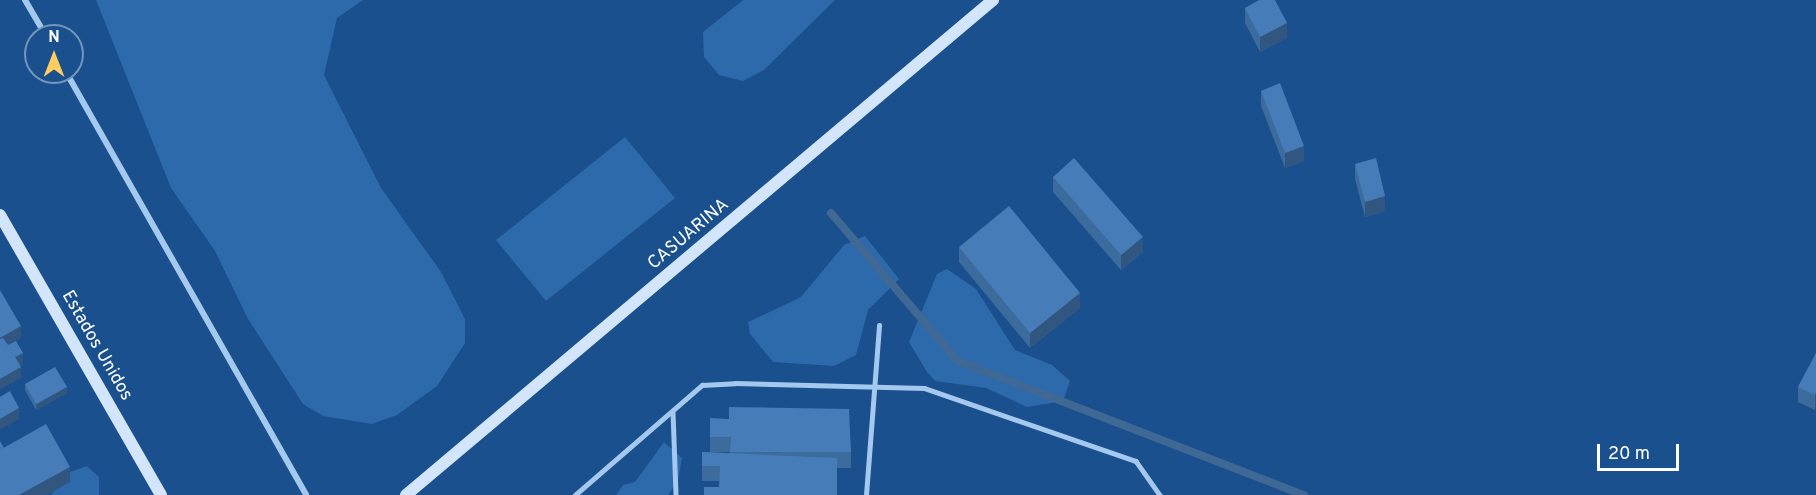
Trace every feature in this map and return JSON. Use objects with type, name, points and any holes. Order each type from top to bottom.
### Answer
[{"type":"street","points":[[25,0],[39,24]]},
{"type":"street","name":"CASUARINA","points":[[406,495],[993,0]]},
{"type":"street","points":[[73,84],[306,495]]},
{"type":"street","name":"Estados Unidos","points":[[0,215],[161,495]]},
{"type":"lane","points":[[866,495],[871,388],[879,325]]},
{"type":"lane","points":[[575,495],[702,385],[924,388],[950,394],[1136,461],[1160,495]]},
{"type":"lane","points":[[673,412],[676,495]]},
{"type":"shaded area","points":[[96,0],[363,0],[337,18],[324,75],[381,188],[441,272],[465,319],[465,343],[437,386],[397,415],[372,424],[323,416],[303,404],[248,319],[215,251],[171,188]]},
{"type":"shaded area","points":[[743,0],[835,0],[764,70],[743,81],[719,75],[704,57],[703,32]]},
{"type":"shaded area","points":[[625,137],[675,198],[546,301],[496,240]]},
{"type":"shaded area","points":[[865,236],[899,279],[868,310],[856,355],[834,366],[773,362],[750,334],[748,322],[801,297],[844,245]]},
{"type":"shaded area","points":[[947,269],[976,289],[1015,350],[1052,365],[1070,381],[1063,401],[1027,407],[986,388],[935,381],[927,372],[909,342],[937,274]]},
{"type":"shaded area","points":[[664,442],[682,458],[678,481],[668,495],[616,495],[623,485],[635,482]]},
{"type":"shaded area","points":[[87,466],[99,477],[99,495],[51,495],[67,473]]},
{"type":"building","points":[[1259,0],[1275,0],[1287,23],[1260,37],[1245,8]]},
{"type":"building","points":[[1280,83],[1304,146],[1285,153],[1261,91]]},
{"type":"building","points":[[1074,158],[1143,237],[1121,255],[1053,177]]},
{"type":"building","points":[[1376,158],[1385,196],[1365,202],[1355,164]]},
{"type":"building","points":[[1009,206],[1080,293],[1030,333],[959,247]]},
{"type":"building","points":[[0,290],[21,326],[0,338]]},
{"type":"building","points":[[3,338],[8,345],[16,341],[23,353],[15,357],[21,367],[0,379],[0,339]]},
{"type":"building","points":[[1816,353],[1816,392],[1815,395],[1798,387]]},
{"type":"building","points":[[55,367],[67,387],[36,404],[25,384]]},
{"type":"building","points":[[10,391],[19,408],[0,419],[0,397]]},
{"type":"building","points":[[729,407],[849,409],[851,452],[730,452],[731,437],[710,437],[710,418],[729,419]]},
{"type":"building","points":[[46,424],[70,467],[19,495],[0,495],[0,450]]},
{"type":"building","points":[[702,452],[837,458],[837,495],[704,495],[704,487],[719,487],[720,466],[702,466]]},
{"type":"waterway","points":[[831,213],[958,361],[1304,495]]}]
